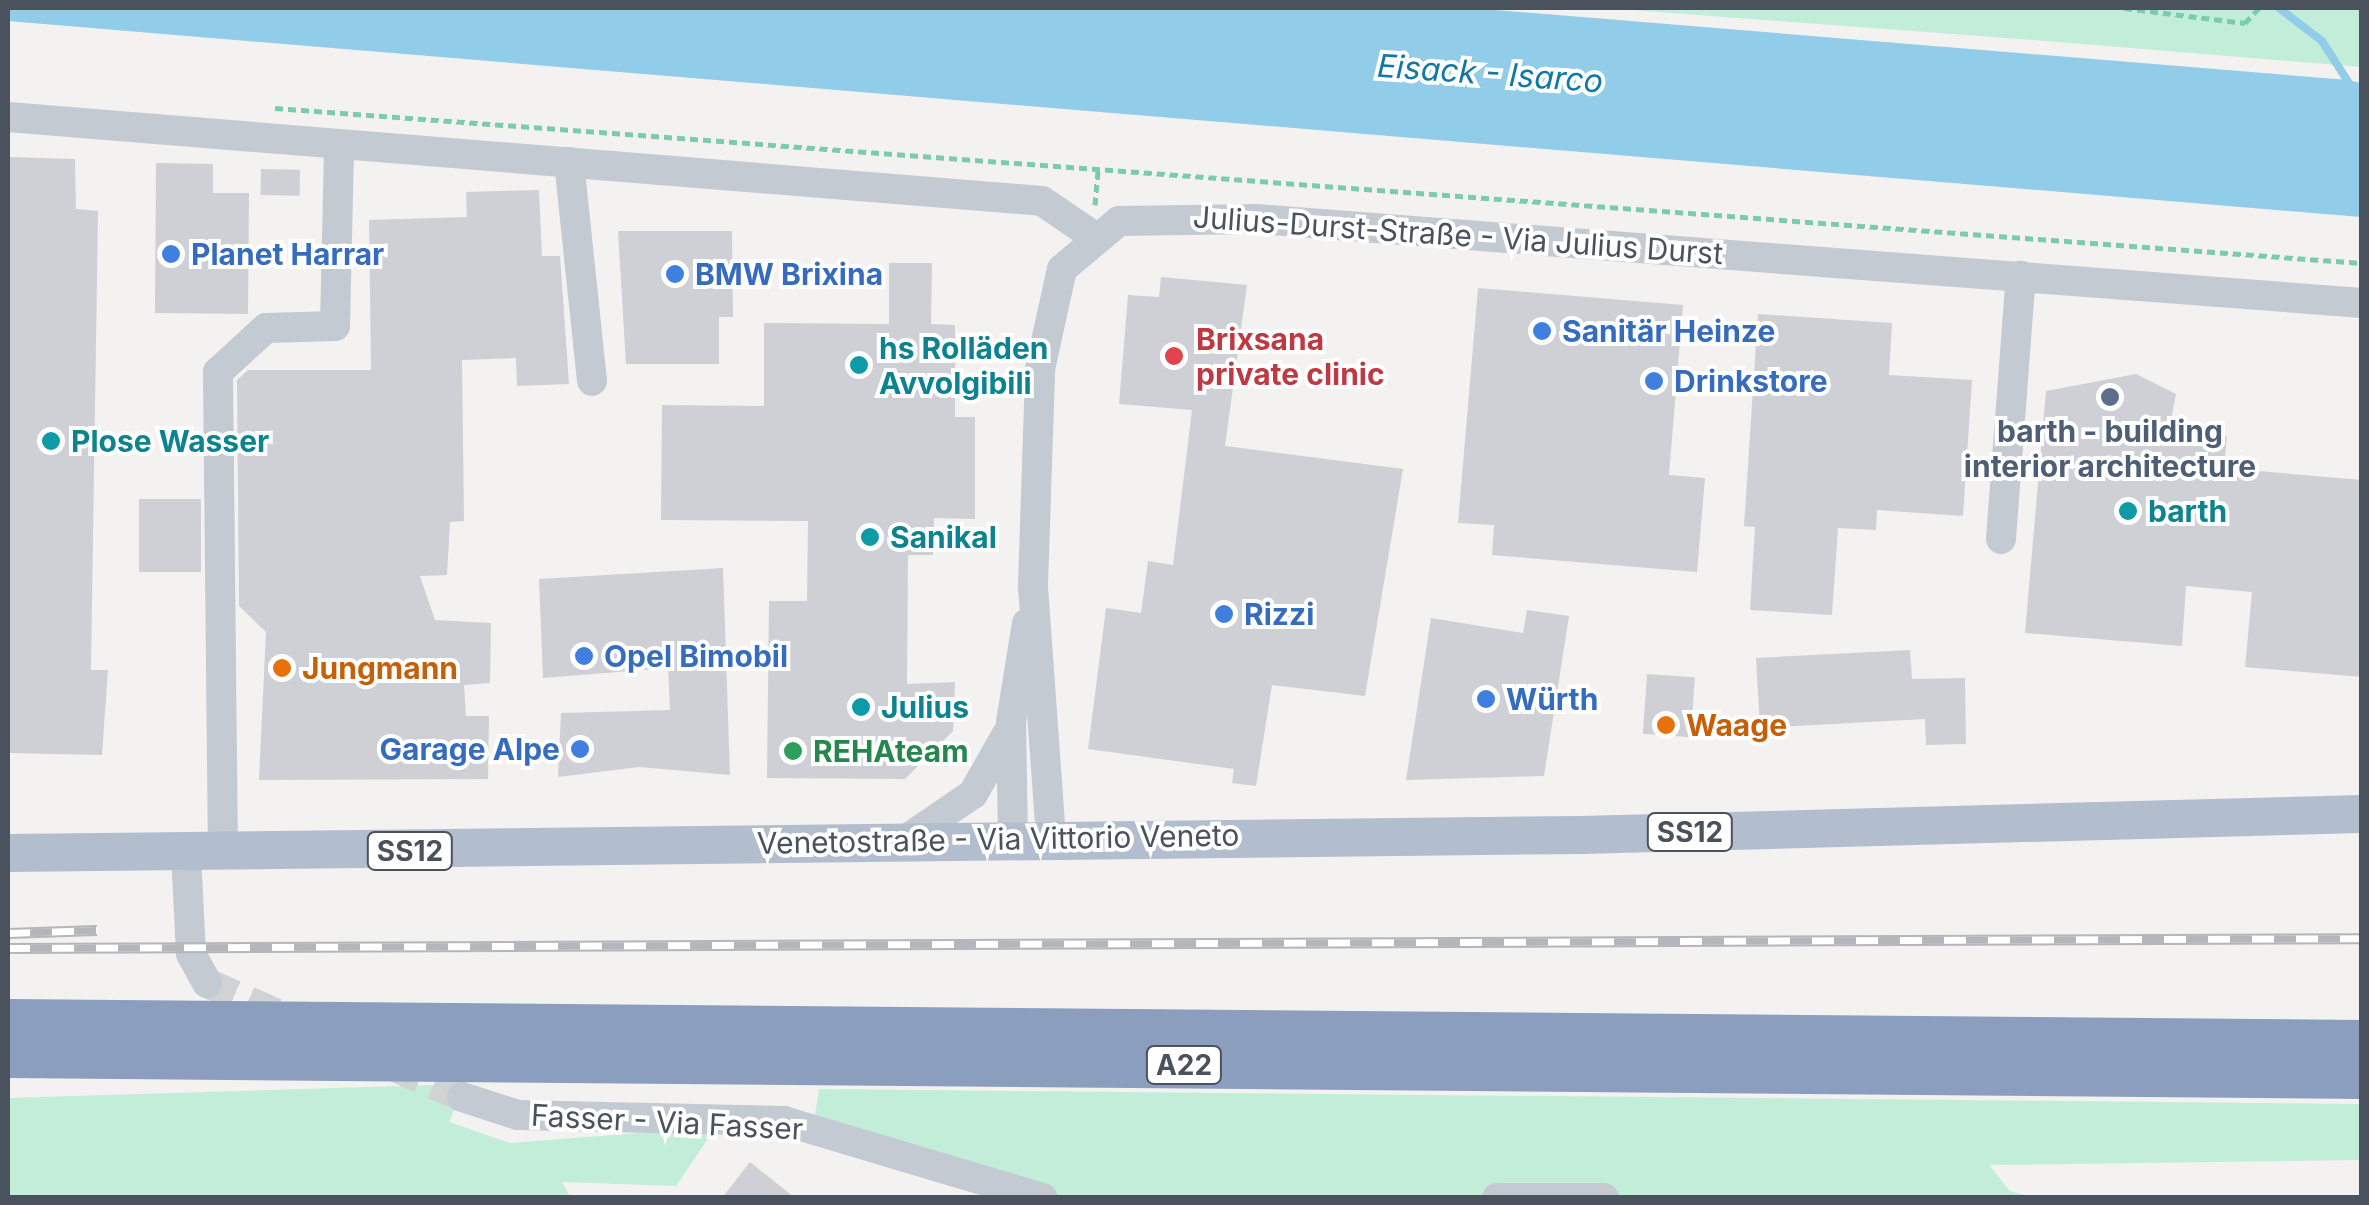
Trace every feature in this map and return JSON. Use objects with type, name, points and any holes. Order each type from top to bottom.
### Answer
[{"type":"highway","name":"A22","points":[[8,1021],[2362,1042]]},
{"type":"highway","name":"A22","points":[[8,1056],[2362,1076]]},
{"type":"main road","name":"Venetostraße - Via Vittorio Veneto","points":[[8,854],[1990,824],[2362,814]]},
{"type":"street","points":[[8,116],[1042,201],[1092,236],[1062,270],[1048,309],[1033,585],[1032,838]]},
{"type":"street","points":[[207,983],[191,954],[205,854],[218,372],[266,328],[334,326],[339,146]]},
{"type":"street","points":[[569,162],[592,381]]},
{"type":"street","name":"Julius-Durst-Straße - Via Julius Durst","points":[[1092,236],[1119,220],[1167,215],[2362,304]]},
{"type":"street","points":[[2001,539],[2021,276]]},
{"type":"street","points":[[904,841],[973,794],[1011,722],[1033,585]]},
{"type":"street","points":[[1011,722],[1032,838]]},
{"type":"street","name":"Fasser - Via Fasser","points":[[462,1097],[518,1115],[784,1122],[1043,1198]]},
{"type":"street","points":[[1497,1198],[1604,1198]]},
{"type":"path","points":[[2124,8],[2245,23],[2258,9]]},
{"type":"path","points":[[341,114],[2362,264]]},
{"type":"green space","points":[[1604,8],[2361,8],[2361,67],[2033,40]]},
{"type":"green space","points":[[465,1084],[449,1122],[510,1143],[716,1127],[676,1186],[562,1182],[570,1197],[8,1198],[8,1098]]},
{"type":"green space","points":[[819,1089],[2361,1104],[2362,1160],[1989,1165],[2010,1191],[2036,1198],[1043,1198],[813,1128]]},
{"type":"water","name":"Eisack - Isarco","points":[[8,8],[1471,8],[2348,80],[2361,83],[2361,217],[8,21]]},
{"type":"building","name":"Plose Wasser","points":[[8,157],[75,159],[76,209],[98,211],[91,670],[108,670],[102,755],[8,753]]},
{"type":"building","points":[[156,163],[213,164],[213,193],[249,193],[248,314],[155,313]]},
{"type":"building","points":[[261,169],[300,170],[300,196],[261,195]]},
{"type":"building","points":[[539,190],[542,256],[560,256],[569,384],[517,386],[516,358],[462,360],[464,521],[450,522],[447,575],[420,576],[435,620],[491,623],[490,683],[464,685],[466,716],[489,716],[488,779],[259,780],[266,632],[239,606],[237,380],[248,370],[371,370],[369,220],[467,217],[466,192]]},
{"type":"building","name":"BMW Brixina","points":[[618,231],[732,231],[733,317],[719,317],[719,364],[626,364]]},
{"type":"building","points":[[889,263],[932,263],[931,324],[955,325],[955,417],[975,417],[975,519],[934,518],[933,555],[908,555],[907,684],[955,682],[953,731],[905,779],[767,778],[769,601],[807,601],[808,521],[661,520],[662,405],[764,406],[764,323],[889,324]]},
{"type":"building","points":[[1161,277],[1247,285],[1225,446],[1403,469],[1365,696],[1272,685],[1256,786],[1232,783],[1234,769],[1088,749],[1106,608],[1141,613],[1148,561],[1173,565],[1192,410],[1119,404],[1128,295],[1159,297]]},
{"type":"building","points":[[1478,288],[1683,305],[1669,475],[1705,478],[1697,572],[1492,555],[1494,525],[1458,523]]},
{"type":"building","points":[[1758,314],[1892,323],[1889,375],[1972,380],[1963,516],[1877,510],[1876,530],[1838,528],[1832,615],[1750,610],[1755,527],[1744,526]]},
{"type":"building","points":[[2136,374],[2176,394],[2169,431],[2227,436],[2224,468],[2362,480],[2362,677],[2245,667],[2252,592],[2186,586],[2182,646],[2025,633],[2046,391]]},
{"type":"building","points":[[139,499],[201,499],[201,572],[139,572]]},
{"type":"building","points":[[723,568],[730,775],[639,767],[558,777],[561,713],[670,710],[668,668],[543,678],[539,579]]},
{"type":"building","points":[[1527,610],[1569,616],[1544,776],[1406,780],[1431,618],[1523,633]]},
{"type":"building","points":[[1910,650],[1912,679],[1965,678],[1966,744],[1926,745],[1925,719],[1760,728],[1756,658]]},
{"type":"building","points":[[1647,674],[1695,677],[1691,737],[1643,734]]},
{"type":"building","points":[[750,1162],[795,1198],[722,1198]]},
{"type":"waterway","points":[[2279,8],[2322,41],[2352,88]]},
{"type":"tunnel","points":[[207,983],[282,1016]]},
{"type":"tunnel","points":[[393,1066],[462,1097]]},
{"type":"railway","points":[[8,933],[97,930]]},
{"type":"railway","points":[[8,948],[2362,938]]},
{"type":"place","name":"Planet Harrar","points":[[171,254]]},
{"type":"place","name":"BMW Brixina","points":[[675,274]]},
{"type":"place","name":"Sanitär Heinze","points":[[1542,331]]},
{"type":"place","name":"Brixsana private clinic","points":[[1174,356]]},
{"type":"place","name":"hs Rolläden Avvolgibili","points":[[859,365]]},
{"type":"place","name":"Drinkstore","points":[[1654,381]]},
{"type":"place","name":"barth - building interior architecture","points":[[2110,397]]},
{"type":"place","name":"Plose Wasser","points":[[51,441]]},
{"type":"place","name":"barth","points":[[2128,511]]},
{"type":"place","name":"Sanikal","points":[[870,537]]},
{"type":"place","name":"Rizzi","points":[[1224,614]]},
{"type":"place","name":"Opel Bimobil","points":[[584,656]]},
{"type":"place","name":"Jungmann","points":[[282,668]]},
{"type":"place","name":"Würth","points":[[1486,699]]},
{"type":"place","name":"Julius","points":[[861,707]]},
{"type":"place","name":"Waage","points":[[1666,725]]},
{"type":"place","name":"Garage Alpe","points":[[580,749]]},
{"type":"place","name":"REHAteam","points":[[793,751]]}]
